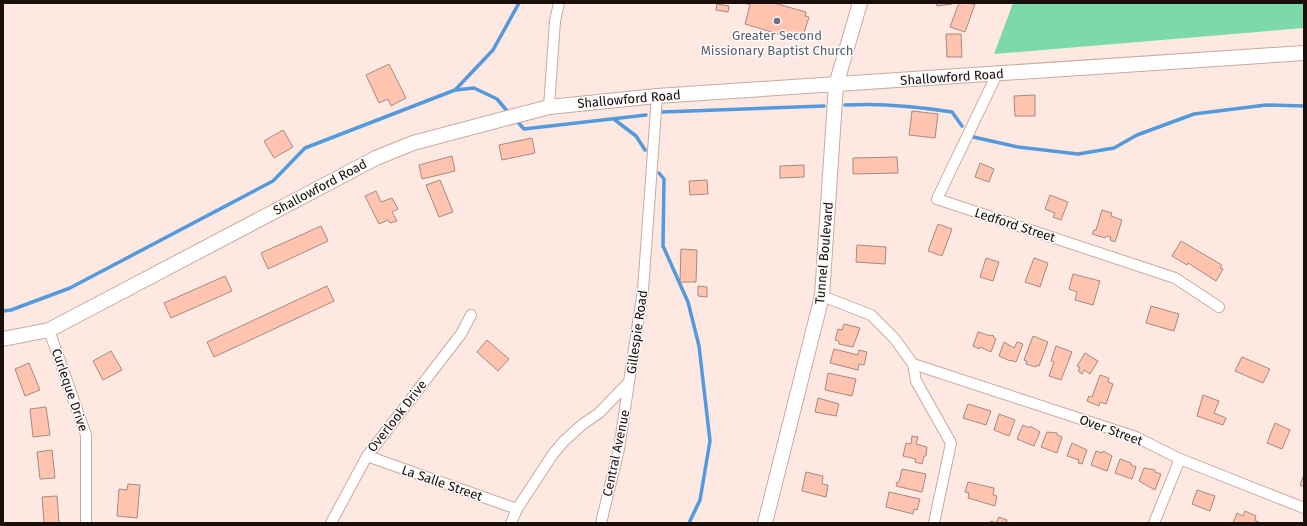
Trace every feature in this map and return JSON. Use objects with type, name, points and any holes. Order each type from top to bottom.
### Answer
[{"type":"street","points":[[549,107],[555,21],[559,3]]},
{"type":"street","name":"Tunnel Boulevard","points":[[765,523],[822,296],[836,85],[860,3]]},
{"type":"street","name":"Shallowford Road","points":[[3,339],[49,330],[376,158],[413,143],[549,107],[657,96],[1304,53]]},
{"type":"street","name":"Ledford Street","points":[[997,74],[936,199],[1175,278],[1219,307]]},
{"type":"street","name":"Gillespie Road","points":[[511,523],[517,509],[553,454],[564,441],[583,424],[599,413],[630,382],[643,290],[657,96]]},
{"type":"street","points":[[822,296],[871,315],[894,338],[914,364],[916,381],[951,443],[934,523]]},
{"type":"street","name":"Overlook Drive","points":[[331,523],[367,456],[461,334],[472,315]]},
{"type":"street","name":"Curleque Drive","points":[[49,330],[86,435],[86,523]]},
{"type":"street","name":"Over Street","points":[[914,364],[1136,437],[1180,459],[1304,508]]},
{"type":"street","name":"Central Avenue","points":[[601,523],[620,449],[630,382]]},
{"type":"street","name":"La Salle Street","points":[[367,456],[517,509]]},
{"type":"street","points":[[1154,523],[1180,459]]},
{"type":"green space","points":[[1013,3],[1304,3],[1304,28],[994,54]]},
{"type":"building","name":"Greater Second Missionary Baptist Church","points":[[745,3],[774,3],[806,12],[805,16],[809,17],[803,36],[800,35],[798,40],[745,24],[750,5]]},
{"type":"building","points":[[936,3],[952,3],[952,4],[937,6]]},
{"type":"building","points":[[959,3],[975,4],[965,32],[950,27]]},
{"type":"building","points":[[717,4],[729,6],[728,12],[716,10]]},
{"type":"building","points":[[946,34],[961,34],[962,57],[947,57]]},
{"type":"building","points":[[389,64],[406,98],[391,106],[388,99],[379,103],[366,75]]},
{"type":"building","points":[[1035,95],[1035,116],[1015,116],[1014,96]]},
{"type":"building","points":[[912,111],[938,114],[935,138],[909,135]]},
{"type":"building","points":[[283,130],[293,147],[274,158],[264,141]]},
{"type":"building","points":[[532,138],[535,153],[502,160],[499,145]]},
{"type":"building","points":[[452,156],[455,171],[422,179],[419,165]]},
{"type":"building","points":[[897,157],[898,173],[853,174],[853,158]]},
{"type":"building","points":[[980,163],[994,169],[989,182],[975,177]]},
{"type":"building","points":[[804,165],[804,177],[780,178],[780,166]]},
{"type":"building","points":[[440,180],[453,212],[439,217],[426,185]]},
{"type":"building","points":[[707,180],[708,194],[690,195],[689,181]]},
{"type":"building","points":[[376,191],[381,202],[392,198],[398,209],[392,212],[397,221],[390,223],[388,220],[379,224],[365,196]]},
{"type":"building","points":[[1050,195],[1068,202],[1061,220],[1053,217],[1055,213],[1045,209]]},
{"type":"building","points":[[1102,210],[1112,213],[1111,216],[1122,220],[1115,242],[1110,240],[1111,237],[1106,236],[1105,238],[1092,234],[1094,230],[1096,230]]},
{"type":"building","points":[[938,224],[952,229],[942,256],[928,251]]},
{"type":"building","points":[[321,226],[328,241],[268,269],[261,253]]},
{"type":"building","points":[[1181,241],[1222,265],[1220,268],[1223,269],[1216,281],[1188,263],[1187,265],[1172,256]]},
{"type":"building","points":[[857,245],[886,247],[885,264],[856,262]]},
{"type":"building","points":[[681,249],[697,250],[696,282],[680,282]]},
{"type":"building","points":[[986,258],[999,262],[993,281],[980,277]]},
{"type":"building","points":[[1034,258],[1048,263],[1040,287],[1025,282]]},
{"type":"building","points":[[1073,274],[1100,281],[1093,305],[1075,300],[1077,292],[1069,289]]},
{"type":"building","points":[[225,276],[232,291],[171,318],[164,303]]},
{"type":"building","points":[[327,286],[334,301],[214,357],[207,342]]},
{"type":"building","points":[[698,286],[707,287],[707,297],[698,296]]},
{"type":"building","points":[[1151,306],[1179,314],[1174,331],[1146,323]]},
{"type":"building","points":[[844,324],[860,328],[853,347],[839,344],[839,341],[835,340],[838,329],[842,330]]},
{"type":"building","points":[[978,332],[994,336],[993,337],[996,339],[991,352],[980,347],[979,349],[973,346]]},
{"type":"building","points":[[1033,336],[1048,342],[1039,366],[1037,365],[1036,367],[1026,364],[1027,361],[1024,360]]},
{"type":"building","points":[[487,340],[509,359],[498,371],[477,352]]},
{"type":"building","points":[[1004,342],[1014,348],[1017,342],[1023,344],[1016,362],[999,356]]},
{"type":"building","points":[[1056,346],[1072,352],[1061,380],[1049,376],[1054,362],[1051,361]]},
{"type":"building","points":[[834,349],[858,355],[859,350],[867,352],[864,365],[859,364],[858,370],[830,363]]},
{"type":"building","points":[[111,351],[122,370],[103,380],[93,361]]},
{"type":"building","points":[[1085,353],[1098,361],[1090,374],[1084,370],[1082,374],[1078,371],[1080,368],[1077,366]]},
{"type":"building","points":[[1242,357],[1270,369],[1263,383],[1235,371]]},
{"type":"building","points":[[29,363],[40,390],[25,396],[15,369]]},
{"type":"building","points":[[828,373],[856,379],[852,396],[825,390]]},
{"type":"building","points":[[1100,375],[1109,378],[1108,382],[1113,384],[1106,404],[1100,402],[1099,406],[1087,401],[1089,396],[1092,397]]},
{"type":"building","points":[[1203,395],[1219,401],[1214,413],[1226,418],[1223,425],[1197,416]]},
{"type":"building","points":[[818,398],[839,404],[836,416],[815,412]]},
{"type":"building","points":[[968,404],[991,411],[986,425],[963,418]]},
{"type":"building","points":[[46,407],[50,435],[33,437],[30,409]]},
{"type":"building","points":[[999,414],[1015,420],[1009,436],[994,430]]},
{"type":"building","points":[[1275,423],[1290,430],[1282,449],[1267,443]]},
{"type":"building","points":[[1023,425],[1029,428],[1030,426],[1040,432],[1034,446],[1017,439]]},
{"type":"building","points":[[1047,432],[1057,433],[1057,435],[1062,437],[1057,453],[1041,447]]},
{"type":"building","points":[[912,436],[918,437],[916,444],[927,447],[926,456],[924,456],[922,464],[915,462],[916,459],[903,456],[906,443],[911,444]]},
{"type":"building","points":[[1072,443],[1087,450],[1082,464],[1078,463],[1079,460],[1067,456]]},
{"type":"building","points":[[52,450],[55,478],[40,479],[37,452]]},
{"type":"building","points":[[1096,451],[1102,453],[1103,451],[1112,456],[1107,471],[1091,465]]},
{"type":"building","points":[[1120,459],[1131,463],[1131,465],[1136,467],[1132,479],[1115,473]]},
{"type":"building","points":[[1144,468],[1155,470],[1155,472],[1161,474],[1155,490],[1139,481]]},
{"type":"building","points":[[902,469],[926,474],[922,492],[896,486],[897,482],[899,482]]},
{"type":"building","points":[[806,472],[823,476],[822,484],[828,485],[826,497],[802,491]]},
{"type":"building","points":[[1304,474],[1304,487],[1300,485]]},
{"type":"building","points":[[968,482],[994,488],[993,495],[997,496],[995,506],[968,498],[969,493],[965,492]]},
{"type":"building","points":[[128,484],[140,485],[137,518],[117,516],[119,489],[127,490]]},
{"type":"building","points":[[1197,490],[1215,496],[1210,511],[1192,504]]},
{"type":"building","points":[[889,492],[920,499],[917,510],[914,509],[913,514],[886,507]]},
{"type":"building","points":[[57,496],[59,523],[44,523],[42,497]]},
{"type":"building","points":[[1245,511],[1256,516],[1255,520],[1260,523],[1233,523],[1237,513],[1243,516]]},
{"type":"building","points":[[999,517],[1007,520],[1006,523],[996,523]]},
{"type":"waterway","points":[[455,90],[493,50],[519,3]]},
{"type":"waterway","points":[[3,311],[11,310],[70,288],[273,181],[305,148],[455,90],[474,88],[497,99],[508,112]]},
{"type":"waterway","points":[[845,105],[872,104],[925,108],[952,112],[962,126]]},
{"type":"waterway","points":[[969,136],[1018,147],[1078,154],[1114,148],[1137,135],[1194,114],[1266,105],[1304,106]]},
{"type":"waterway","points":[[662,112],[824,106]]},
{"type":"waterway","points":[[516,120],[524,129],[646,115]]},
{"type":"waterway","points":[[615,120],[636,136],[645,150]]},
{"type":"waterway","points":[[659,173],[664,179],[663,246],[688,302],[699,346],[710,441],[700,500],[689,523]]},
{"type":"place","name":"Greater Second Missionary Baptist Church","points":[[777,21]]}]
